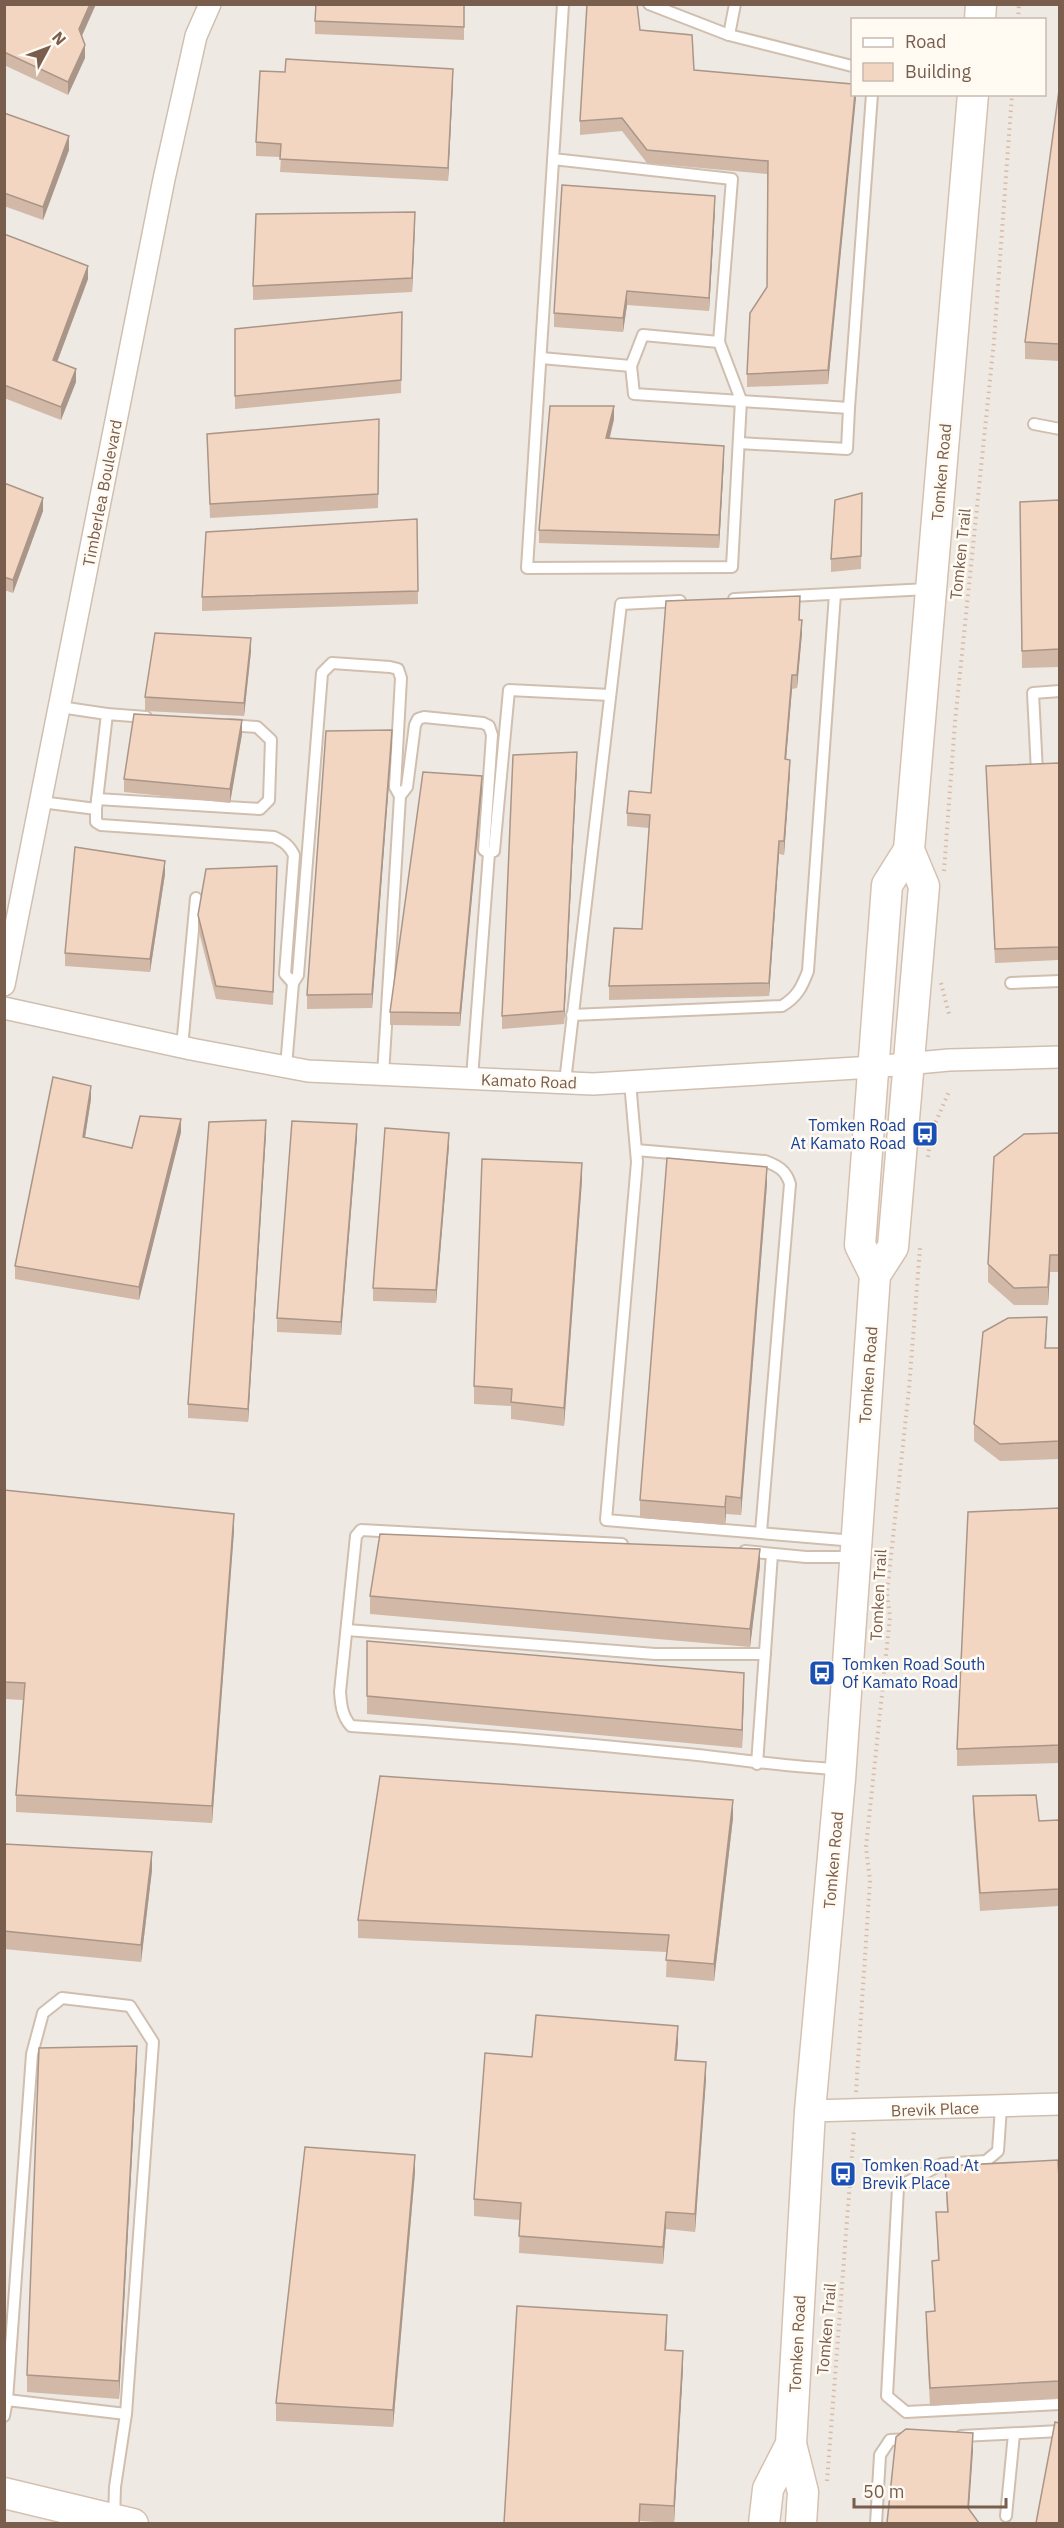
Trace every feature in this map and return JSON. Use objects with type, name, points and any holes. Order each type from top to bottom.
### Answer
[{"type":"main road","name":"Tomken Road","points":[[801,2523],[803,2492],[791,2444],[810,2111],[841,1769],[875,1275],[893,1246],[924,886],[909,850],[973,96]]},
{"type":"main road","name":"Tomken Road","points":[[875,1275],[860,1245],[886,885],[909,850]]},
{"type":"main road","name":"Tomken Road","points":[[764,2523],[768,2489],[791,2444]]},
{"type":"main road","points":[[4,2493],[123,2521]]},
{"type":"street","name":"Timberlea Boulevard","points":[[4,985],[166,169],[196,36],[210,4]]},
{"type":"street","name":"Kamato Road","points":[[4,1008],[182,1047],[308,1071],[382,1075],[565,1082],[630,1082],[950,1060],[1059,1057]]},
{"type":"street","name":"Brevik Place","points":[[810,2111],[1059,2104]]},
{"type":"lane","points":[[553,159],[732,179],[719,342],[741,402],[732,567],[527,568],[541,358],[553,159],[563,4]]},
{"type":"lane","points":[[650,4],[729,35],[851,66]]},
{"type":"lane","points":[[729,35],[735,4]]},
{"type":"lane","points":[[739,443],[847,449],[872,96]]},
{"type":"lane","points":[[719,342],[643,335],[631,366],[634,394],[849,408]]},
{"type":"lane","points":[[541,358],[631,366]]},
{"type":"lane","points":[[1034,424],[1059,429]]},
{"type":"lane","points":[[716,600],[932,588]]},
{"type":"lane","points":[[572,1015],[782,1006],[792,1000],[802,987],[808,971],[835,594]]},
{"type":"lane","points":[[565,1082],[621,604],[692,601]]},
{"type":"lane","points":[[286,1067],[293,982],[298,975],[322,672],[325,666],[332,663],[398,669],[401,678],[394,787],[400,796]]},
{"type":"lane","points":[[489,853],[494,851],[508,690],[610,695]]},
{"type":"lane","points":[[1037,772],[1033,693],[1059,691]]},
{"type":"lane","points":[[60,707],[153,718]]},
{"type":"lane","points":[[107,714],[96,804],[96,822],[101,825],[274,837],[290,847],[294,855],[285,974],[293,982]]},
{"type":"lane","points":[[382,1075],[400,796],[407,787],[415,725],[418,719],[424,717],[489,726],[492,735],[484,850],[489,853]]},
{"type":"lane","points":[[40,802],[260,809],[269,801],[271,740],[257,727],[222,724]]},
{"type":"lane","points":[[472,1078],[489,853]]},
{"type":"lane","points":[[182,1047],[196,897]]},
{"type":"lane","points":[[1011,983],[1059,981]]},
{"type":"lane","points":[[630,1082],[637,1162],[606,1520],[761,1532],[856,1549]]},
{"type":"lane","points":[[636,1150],[765,1161],[780,1167],[788,1176],[790,1184],[761,1532]]},
{"type":"lane","points":[[639,1545],[361,1530],[356,1536],[340,1692],[341,1710],[351,1726],[552,1741],[717,1757],[757,1764],[841,1769]]},
{"type":"lane","points":[[733,1551],[772,1554],[856,1549]]},
{"type":"lane","points":[[757,1764],[772,1554]]},
{"type":"lane","points":[[347,1630],[655,1654],[765,1654]]},
{"type":"lane","points":[[4,2416],[32,2054],[43,2013],[62,1998],[130,2007],[153,2042],[126,2414],[115,2487],[123,2521]]},
{"type":"lane","points":[[1001,2107],[998,2151],[986,2162],[942,2164],[898,2187],[887,2396],[906,2412],[1059,2404]]},
{"type":"lane","points":[[7,2400],[126,2414]]},
{"type":"lane","points":[[946,2437],[1059,2431]]},
{"type":"lane","points":[[1006,2516],[1014,2434]]},
{"type":"lane","points":[[876,2523],[880,2455],[890,2440],[923,2439]]},
{"type":"path","name":"Tomken Trail","points":[[944,881],[955,722],[994,341],[1012,96]]},
{"type":"path","points":[[940,979],[949,1014]]},
{"type":"path","points":[[927,1164],[931,1133],[950,1089]]},
{"type":"path","name":"Tomken Trail","points":[[857,2071],[870,1881],[866,1847],[868,1813],[879,1739],[890,1617],[887,1593],[909,1389],[920,1241]]},
{"type":"path","name":"Tomken Trail","points":[[827,2488],[854,2137]]},
{"type":"shaded area","points":[[5,5],[1059,5],[1059,2523],[5,2523]]},
{"type":"building","points":[[4,4],[90,4],[79,29],[85,45],[68,82],[4,52]]},
{"type":"building","points":[[316,4],[464,4],[464,27],[315,21]]},
{"type":"building","points":[[587,4],[637,4],[640,30],[692,35],[694,70],[851,84],[851,96],[855,96],[828,370],[747,374],[750,313],[767,287],[768,161],[647,150],[622,118],[580,121]]},
{"type":"building","points":[[286,59],[453,69],[448,168],[280,159],[281,144],[256,142],[260,71],[285,72]]},
{"type":"building","points":[[1059,90],[1059,344],[1025,342]]},
{"type":"building","points":[[4,113],[69,136],[43,207],[4,193]]},
{"type":"building","points":[[562,185],[715,196],[709,298],[627,291],[623,318],[554,313]]},
{"type":"building","points":[[415,212],[412,278],[253,286],[256,214]]},
{"type":"building","points":[[4,234],[88,266],[53,360],[76,369],[61,407],[4,385]]},
{"type":"building","points":[[402,312],[401,380],[235,396],[235,329]]},
{"type":"building","points":[[550,406],[614,406],[606,438],[724,446],[719,535],[539,530]]},
{"type":"building","points":[[379,419],[378,494],[210,504],[207,434]]},
{"type":"building","points":[[4,483],[43,498],[13,580],[4,577]]},
{"type":"building","points":[[862,493],[861,556],[831,559],[835,500]]},
{"type":"building","points":[[1059,500],[1059,649],[1022,651],[1020,502]]},
{"type":"building","points":[[417,519],[418,591],[202,597],[206,532]]},
{"type":"building","points":[[800,596],[799,620],[802,620],[797,675],[792,675],[785,759],[790,760],[784,841],[779,841],[769,983],[609,986],[614,928],[642,929],[650,815],[627,813],[629,791],[651,793],[666,601]]},
{"type":"building","points":[[155,633],[251,638],[244,703],[145,697]]},
{"type":"building","points":[[134,714],[242,720],[230,789],[124,779]]},
{"type":"building","points":[[392,730],[372,994],[307,995],[326,731]]},
{"type":"building","points":[[577,752],[564,1011],[502,1016],[513,755]]},
{"type":"building","points":[[1059,763],[1059,947],[995,949],[986,766]]},
{"type":"building","points":[[423,772],[482,776],[460,1013],[390,1012]]},
{"type":"building","points":[[75,847],[165,861],[150,959],[65,953]]},
{"type":"building","points":[[277,866],[273,992],[216,986],[198,915],[206,869]]},
{"type":"building","points":[[53,1077],[91,1086],[83,1137],[132,1148],[140,1116],[181,1119],[139,1287],[15,1266]]},
{"type":"building","points":[[266,1120],[248,1409],[188,1404],[209,1122]]},
{"type":"building","points":[[292,1121],[357,1124],[341,1322],[277,1318]]},
{"type":"building","points":[[385,1128],[449,1133],[436,1290],[373,1288]]},
{"type":"building","points":[[1059,1133],[1059,1255],[1050,1255],[1048,1287],[1014,1288],[988,1264],[994,1157],[1024,1134]]},
{"type":"building","points":[[667,1158],[767,1167],[741,1498],[726,1496],[725,1507],[640,1500]]},
{"type":"building","points":[[482,1159],[582,1163],[564,1408],[511,1402],[512,1389],[474,1386]]},
{"type":"building","points":[[1047,1317],[1045,1348],[1059,1348],[1059,1441],[1000,1444],[974,1424],[983,1332],[1008,1318]]},
{"type":"building","points":[[4,1490],[234,1514],[212,1806],[16,1795],[25,1683],[4,1682]]},
{"type":"building","points":[[1059,1508],[1059,1745],[957,1749],[968,1512]]},
{"type":"building","points":[[380,1534],[760,1549],[750,1629],[370,1596]]},
{"type":"building","points":[[367,1641],[744,1673],[742,1730],[367,1696]]},
{"type":"building","points":[[380,1776],[733,1800],[714,1964],[666,1960],[669,1935],[358,1920]]},
{"type":"building","points":[[1036,1795],[1039,1821],[1059,1820],[1059,1889],[980,1893],[973,1796]]},
{"type":"building","points":[[4,1844],[152,1852],[141,1945],[4,1931]]},
{"type":"building","points":[[536,2015],[678,2026],[675,2060],[706,2062],[695,2214],[666,2212],[663,2247],[519,2236],[521,2203],[474,2199],[485,2053],[532,2057]]},
{"type":"building","points":[[137,2046],[119,2381],[27,2375],[39,2048]]},
{"type":"building","points":[[305,2147],[415,2155],[393,2410],[276,2403]]},
{"type":"building","points":[[1058,2160],[1059,2381],[930,2388],[926,2312],[935,2311],[932,2261],[939,2260],[936,2212],[948,2212],[945,2166]]},
{"type":"building","points":[[517,2306],[667,2315],[665,2350],[683,2351],[674,2506],[640,2504],[639,2523],[504,2523]]},
{"type":"building","points":[[1055,2422],[1059,2423],[1059,2523],[1036,2523]]},
{"type":"building","points":[[906,2429],[973,2433],[968,2508],[979,2523],[887,2523],[896,2437]]},
{"type":"place","name":"Tomken Road At Kamato Road","points":[[925,1134]]},
{"type":"place","name":"Tomken Road South Of Kamato Road","points":[[822,1673]]},
{"type":"place","name":"Tomken Road At Brevik Place","points":[[843,2174]]}]
